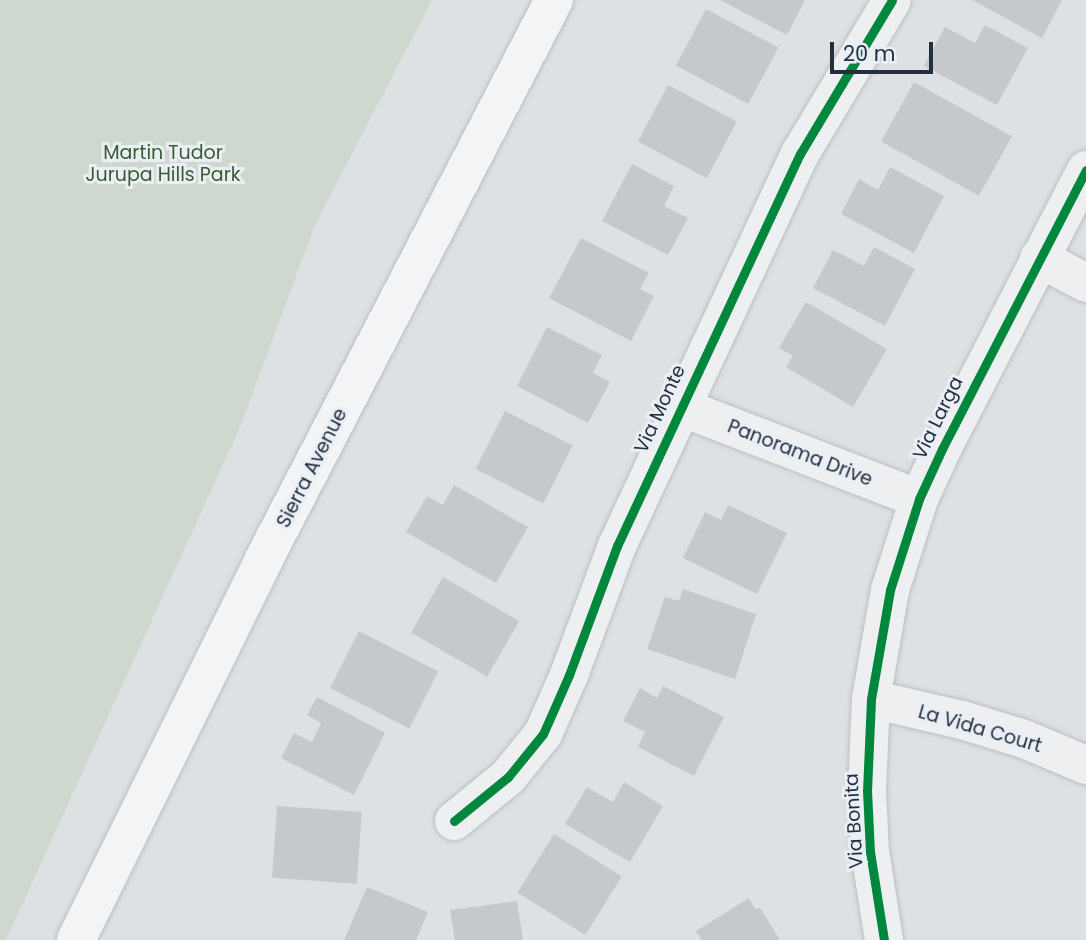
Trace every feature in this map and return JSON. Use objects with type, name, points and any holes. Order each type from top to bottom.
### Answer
[{"type":"main road","name":"Sierra Avenue","points":[[76,940],[271,547],[554,0]]},
{"type":"street","name":"Via Monte","points":[[454,821],[508,778],[543,734],[569,675],[617,546],[800,155],[892,0]]},
{"type":"street","name":"Via Larga","points":[[871,699],[890,590],[919,499],[1086,170]]},
{"type":"street","points":[[1039,258],[1086,283]]},
{"type":"street","name":"Panorama Drive","points":[[681,407],[919,499]]},
{"type":"street","name":"La Vida Court","points":[[871,699],[1012,735],[1086,765]]},
{"type":"street","name":"Via Bonita","points":[[871,699],[867,791],[870,840],[884,940]]},
{"type":"green space","name":"Martin Tudor Jurupa Hills Park","points":[[0,0],[432,0],[315,225],[241,425],[6,940],[0,940]]},
{"type":"building","points":[[720,0],[805,0],[787,35]]},
{"type":"building","points":[[972,0],[1062,0],[1042,38]]},
{"type":"building","points":[[706,9],[778,47],[748,104],[676,66]]},
{"type":"building","points":[[985,25],[1028,48],[997,105],[924,66],[945,27],[975,43]]},
{"type":"building","points":[[914,82],[1012,136],[979,196],[881,141]]},
{"type":"building","points":[[668,85],[737,122],[707,178],[638,142]]},
{"type":"building","points":[[632,164],[674,186],[664,206],[688,218],[668,255],[602,221]]},
{"type":"building","points":[[890,167],[944,196],[914,253],[841,214],[859,179],[878,190]]},
{"type":"building","points":[[581,238],[649,273],[640,289],[654,296],[631,341],[549,298]]},
{"type":"building","points":[[874,247],[915,269],[885,326],[813,288],[833,250],[864,266]]},
{"type":"building","points":[[806,302],[887,349],[853,407],[786,367],[793,356],[779,348]]},
{"type":"building","points":[[547,327],[602,355],[593,373],[610,382],[588,423],[517,386]]},
{"type":"building","points":[[505,411],[573,446],[543,503],[475,469]]},
{"type":"building","points":[[454,485],[528,527],[496,583],[406,532],[427,496],[443,505]]},
{"type":"building","points":[[728,505],[787,533],[757,594],[683,558],[705,512],[721,520]]},
{"type":"building","points":[[443,577],[519,621],[487,676],[411,632]]},
{"type":"building","points":[[683,589],[756,614],[735,679],[647,649],[665,597],[679,601]]},
{"type":"building","points":[[359,631],[438,671],[409,728],[330,688]]},
{"type":"building","points":[[663,686],[724,717],[694,776],[638,747],[645,732],[623,721],[640,688],[657,698]]},
{"type":"building","points":[[317,697],[385,733],[354,795],[281,758],[294,733],[312,742],[321,723],[307,715]]},
{"type":"building","points":[[624,782],[663,806],[630,862],[565,824],[587,787],[613,802]]},
{"type":"building","points":[[277,806],[362,812],[357,884],[272,878]]},
{"type":"building","points":[[554,834],[622,876],[585,935],[517,893]]},
{"type":"building","points":[[367,887],[428,912],[416,940],[344,940]]},
{"type":"building","points":[[749,898],[755,909],[760,908],[780,940],[701,940],[696,931]]},
{"type":"building","points":[[517,901],[523,940],[455,940],[450,910]]},
{"type":"cycle path","points":[[454,821],[508,777],[543,734],[569,675],[617,546],[800,154],[892,0]]},
{"type":"cycle path","points":[[884,940],[870,852],[867,791],[871,699],[890,590],[919,499],[942,449],[1086,170]]}]
